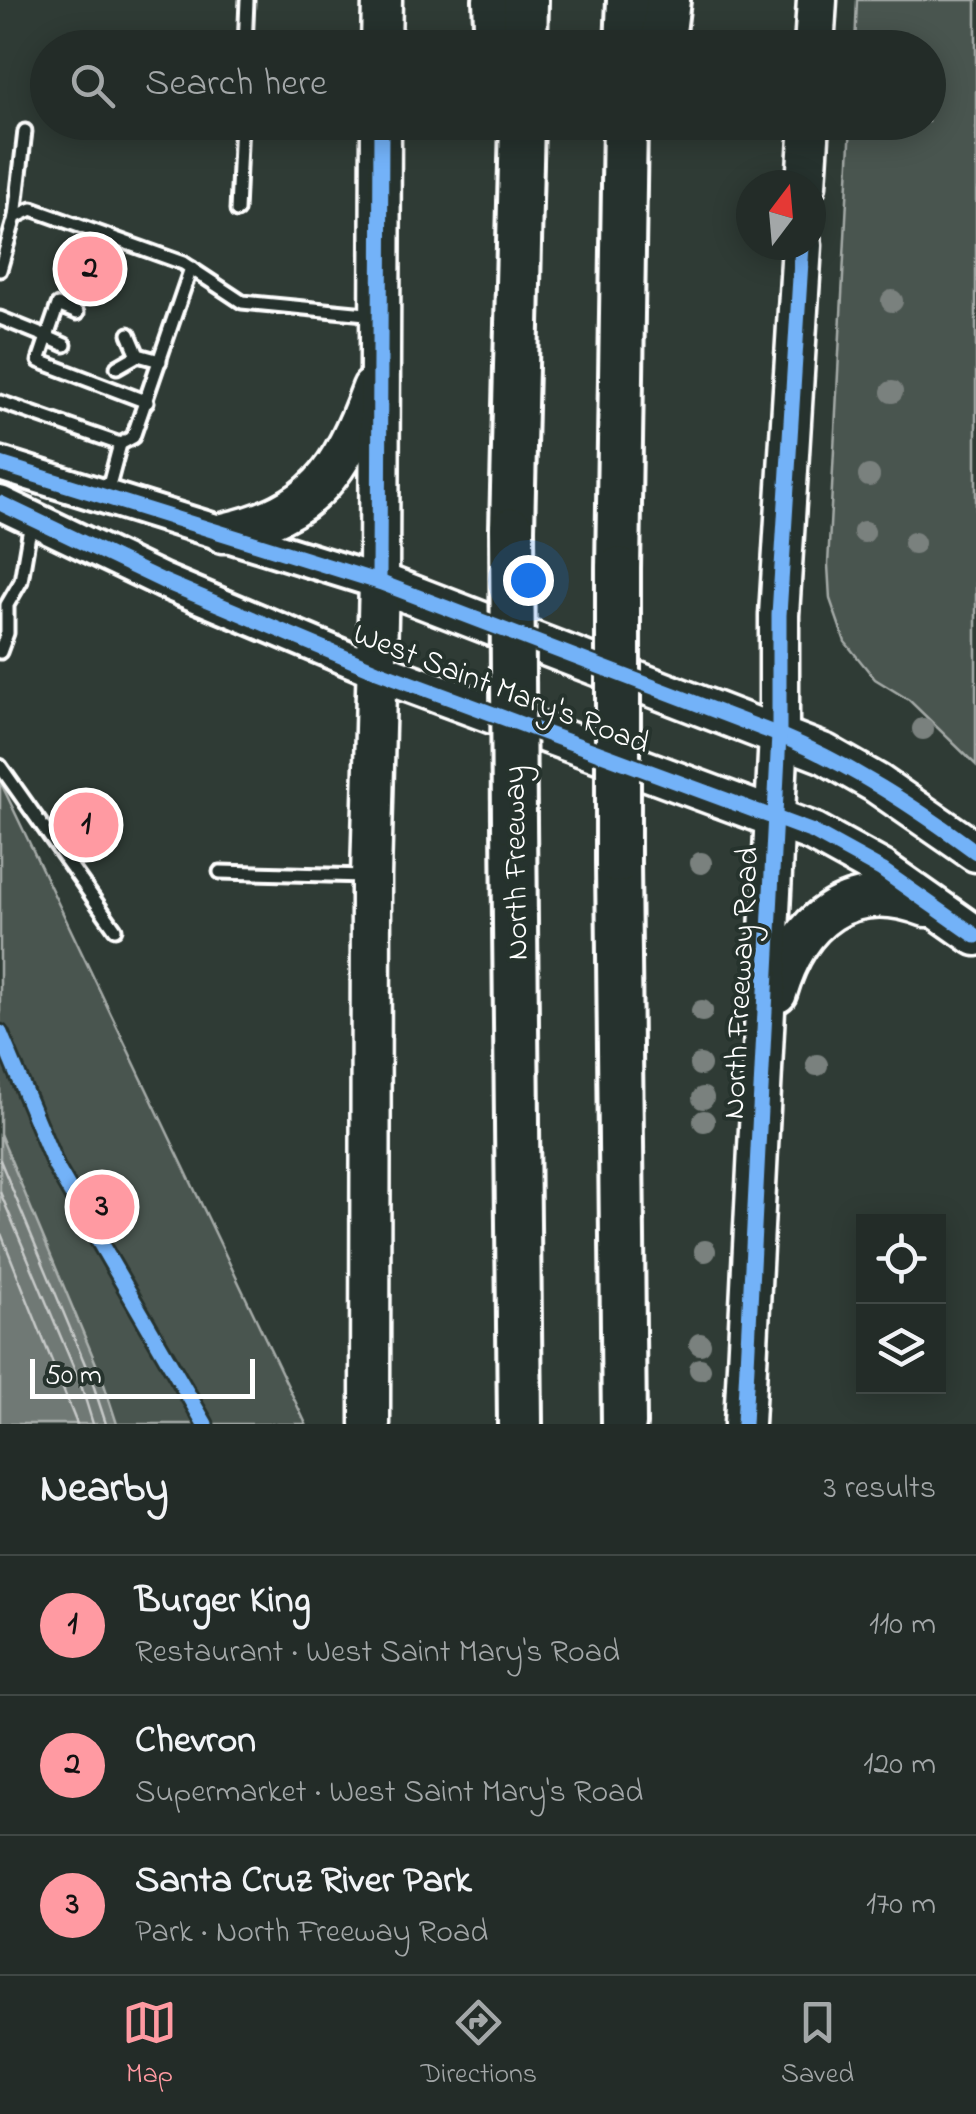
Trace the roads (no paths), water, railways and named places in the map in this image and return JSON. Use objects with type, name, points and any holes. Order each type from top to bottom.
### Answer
[{"type":"highway","points":[[495,0],[497,30]]},
{"type":"highway","points":[[525,30],[526,0]]},
{"type":"highway","points":[[628,30],[629,0]]},
{"type":"highway","points":[[664,30],[668,0]]},
{"type":"highway","points":[[503,140],[514,374]]},
{"type":"highway","name":"North Freeway","points":[[520,1424],[512,529],[521,140]]},
{"type":"highway","points":[[624,1424],[618,569],[625,140]]},
{"type":"highway","points":[[619,368],[650,140]]},
{"type":"main road","points":[[382,0],[382,30]]},
{"type":"main road","points":[[815,30],[817,0]]},
{"type":"main road","points":[[370,1424],[371,876],[379,582],[381,140]]},
{"type":"main road","points":[[807,170],[809,140]]},
{"type":"main road","name":"North Freeway Road","points":[[744,1424],[779,735],[779,615],[801,260]]},
{"type":"main road","points":[[223,532],[278,518],[322,483],[349,445],[380,367]]},
{"type":"main road","name":"West Saint Mary's Road","points":[[0,464],[379,582],[779,735],[825,754],[876,783],[976,852]]},
{"type":"main road","name":"West Saint Mary's Road","points":[[0,502],[163,580],[377,671],[826,838],[882,870],[964,926]]},
{"type":"main road","points":[[765,1044],[789,959],[806,931],[830,911],[867,899],[888,899],[915,903],[964,926]]},
{"type":"lane","points":[[246,30],[247,0]]},
{"type":"lane","points":[[0,270],[15,217],[26,131]]},
{"type":"lane","points":[[237,211],[241,140]]},
{"type":"lane","points":[[15,217],[32,208],[145,247],[191,268],[242,302],[380,315]]},
{"type":"lane","points":[[106,496],[120,444],[133,437],[147,402],[191,268]]},
{"type":"lane","points":[[77,313],[58,305],[39,361],[147,402]]},
{"type":"lane","points":[[0,318],[65,345]]},
{"type":"lane","points":[[130,334],[138,355]]},
{"type":"lane","points":[[117,367],[138,355],[160,360]]},
{"type":"lane","points":[[0,402],[120,444]]},
{"type":"lane","points":[[0,652],[8,633],[3,607],[21,580],[32,520]]},
{"type":"lane","points":[[0,766],[115,928]]},
{"type":"lane","points":[[220,872],[371,876]]},
{"type":"water","points":[[0,1134],[102,1378],[117,1424],[0,1424]]},
{"type":"place","name":"Chevron","points":[[90,269]]},
{"type":"place","name":"Burger King","points":[[86,825]]},
{"type":"place","name":"Santa Cruz River Park","points":[[102,1207]]}]
